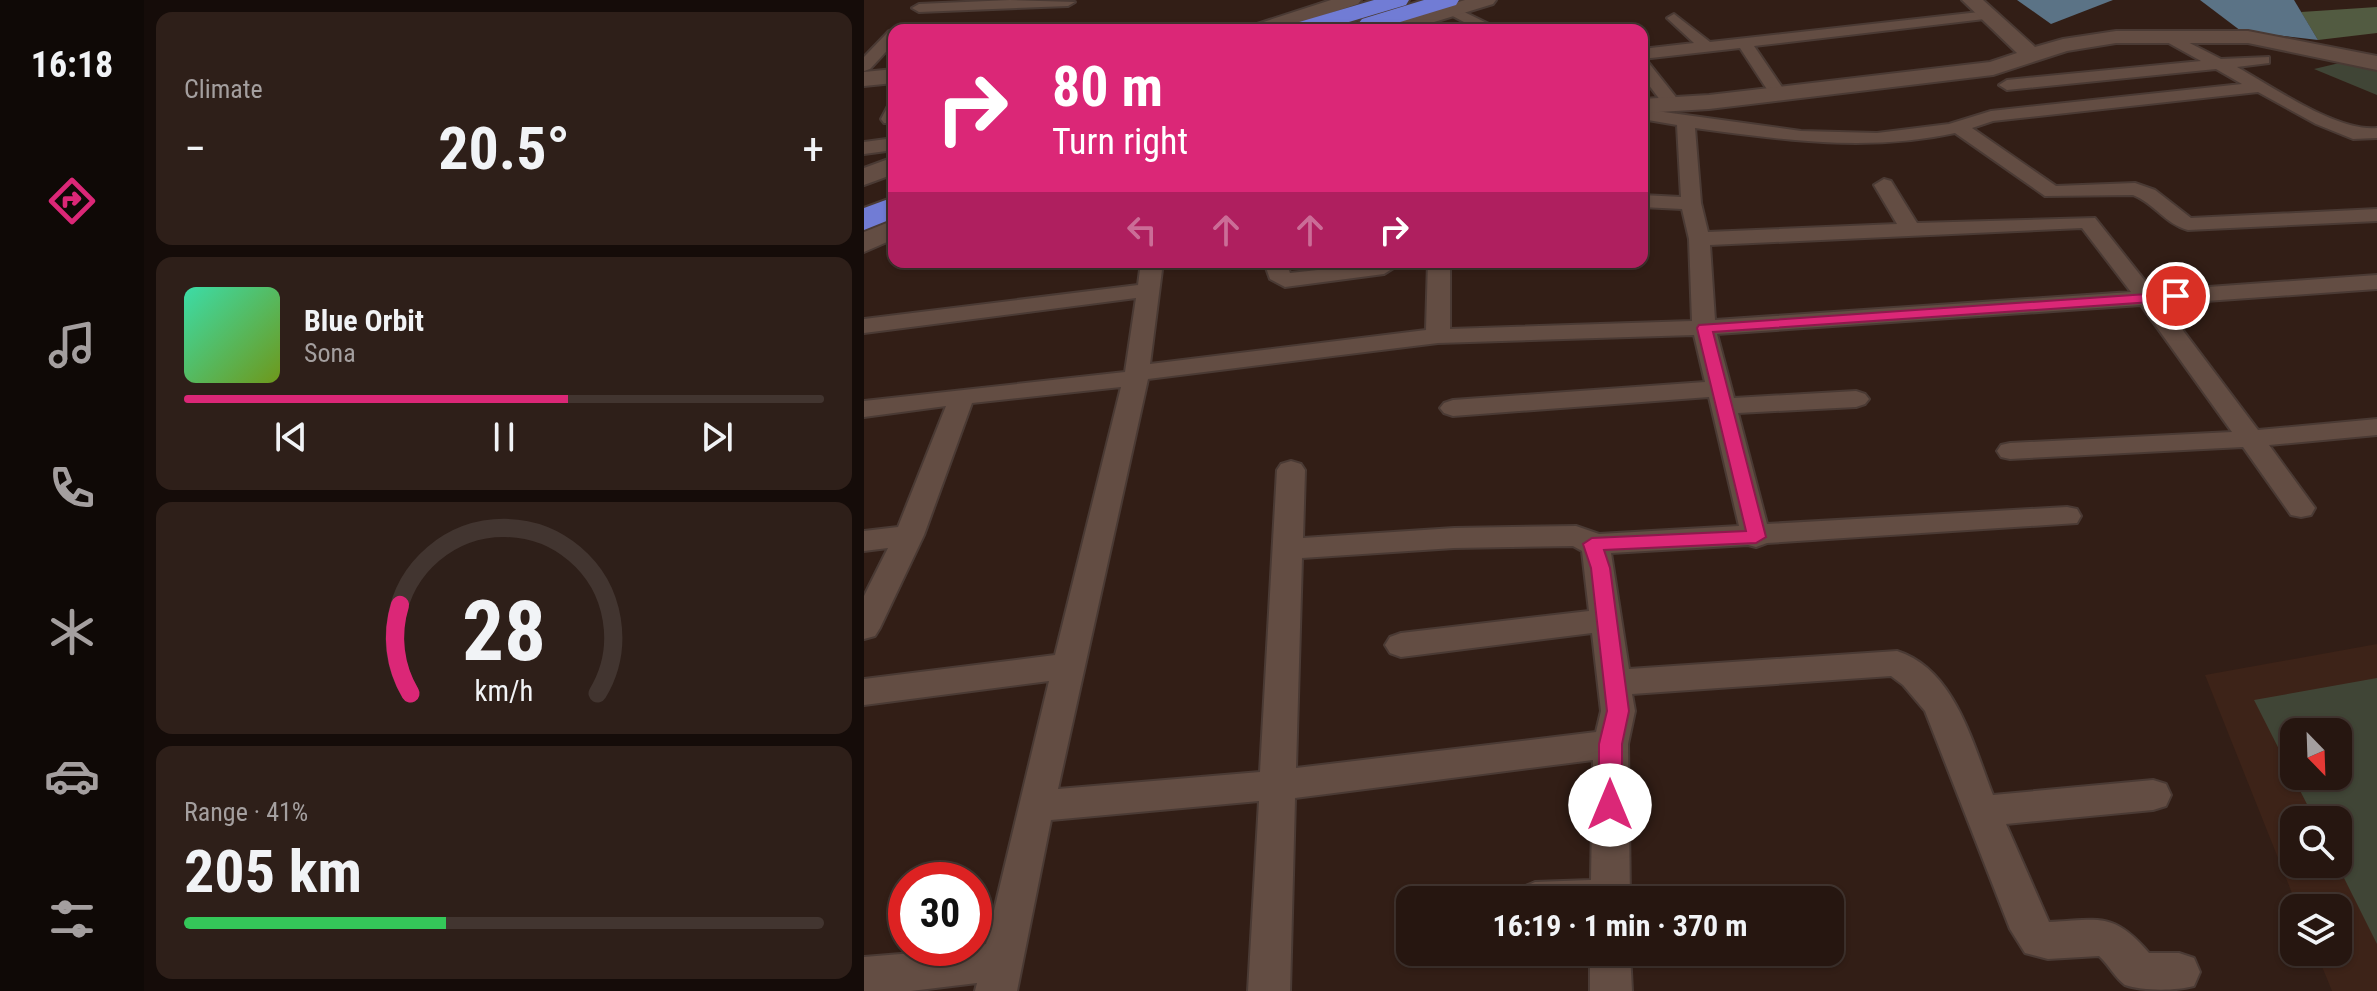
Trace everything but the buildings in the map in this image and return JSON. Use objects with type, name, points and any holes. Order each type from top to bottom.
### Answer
[{"type":"highway","points":[[1317,24],[1398,0]]},
{"type":"highway","points":[[1372,24],[1450,5]]},
{"type":"highway","points":[[864,195],[888,185]]},
{"type":"highway","points":[[864,220],[888,209]]},
{"type":"main road","points":[[1277,24],[1351,0]]},
{"type":"main road","points":[[1401,24],[1450,5],[1486,0]]},
{"type":"main road","points":[[1972,0],[2032,56]]},
{"type":"main road","points":[[1648,107],[1679,113],[1778,93],[2007,75],[2032,56],[2089,40],[2264,38],[2377,63]]},
{"type":"main road","points":[[864,79],[888,77]]},
{"type":"main road","points":[[864,177],[888,167]]},
{"type":"main road","points":[[864,243],[888,231]]},
{"type":"street","points":[[903,24],[922,4],[1068,2]]},
{"type":"street","points":[[1450,5],[1480,24]]},
{"type":"street","points":[[1648,53],[1988,15]]},
{"type":"street","points":[[1674,18],[1706,46]]},
{"type":"street","points":[[2170,38],[2258,87],[2359,135],[2377,133]]},
{"type":"street","points":[[864,66],[888,40]]},
{"type":"street","points":[[1744,42],[1778,93]]},
{"type":"street","points":[[1991,116],[2007,75],[2263,60]]},
{"type":"street","points":[[1648,73],[1679,113],[1699,239],[1704,328],[1756,537]]},
{"type":"street","points":[[1648,114],[1679,113],[1828,140],[1881,140],[1960,128],[1991,116],[2258,87]]},
{"type":"street","points":[[1960,128],[2052,192],[2135,189],[2148,194],[2175,218],[2188,224],[2377,215]]},
{"type":"street","points":[[864,148],[888,145]]},
{"type":"street","points":[[1884,185],[1910,229]]},
{"type":"street","points":[[1648,201],[1691,203]]},
{"type":"street","points":[[1699,239],[2088,222],[2301,508]]},
{"type":"street","points":[[864,977],[999,976],[1136,376],[1151,268]]},
{"type":"street","points":[[1276,268],[1285,280],[1376,268]]},
{"type":"street","points":[[1438,336],[1439,268]]},
{"type":"street","points":[[864,409],[1438,336],[1704,328],[2377,282]]},
{"type":"street","points":[[864,326],[1148,290]]},
{"type":"street","points":[[864,628],[909,535],[962,396]]},
{"type":"street","points":[[1453,408],[1722,398],[1856,399]]},
{"type":"street","points":[[2010,451],[2248,439],[2377,427]]},
{"type":"street","points":[[1269,991],[1291,470]]},
{"type":"street","points":[[1288,549],[1454,538],[1576,536],[1592,544],[1756,537],[2067,516]]},
{"type":"street","points":[[864,541],[909,535]]},
{"type":"street","points":[[1592,544],[1601,568],[1618,711],[1611,744],[1610,886]]},
{"type":"street","points":[[1401,645],[1607,620]]},
{"type":"street","points":[[1614,683],[1897,663],[1915,676],[1939,705],[2030,929],[2039,940],[2056,942],[2093,937],[2112,941],[2140,972],[2179,972]]},
{"type":"street","points":[[864,692],[1069,666]]},
{"type":"street","points":[[1036,806],[1277,785],[1611,744]]},
{"type":"street","points":[[1982,811],[2153,795]]},
{"type":"street","points":[[1610,966],[1611,991]]},
{"type":"shaded area","points":[[2377,644],[2377,991],[2332,991],[2322,966],[2352,966],[2352,894],[2292,894],[2286,878],[2352,878],[2352,806],[2280,806],[2280,863],[2205,675]]},
{"type":"green space","points":[[2377,7],[2377,33],[2318,40],[2301,12]]},
{"type":"green space","points":[[2352,60],[2377,67],[2377,95],[2314,69]]},
{"type":"green space","points":[[2377,678],[2377,944],[2344,878],[2352,878],[2352,806],[2308,806],[2300,790],[2352,790],[2352,718],[2280,718],[2280,751],[2254,700]]},
{"type":"water","points":[[2017,0],[2113,0],[2051,24]]},
{"type":"water","points":[[2200,0],[2294,0],[2318,40],[2241,31]]},
{"type":"route","points":[[1610,805],[1611,744],[1618,711],[1601,568],[1592,544],[1756,537],[1704,328],[2176,296]]}]
